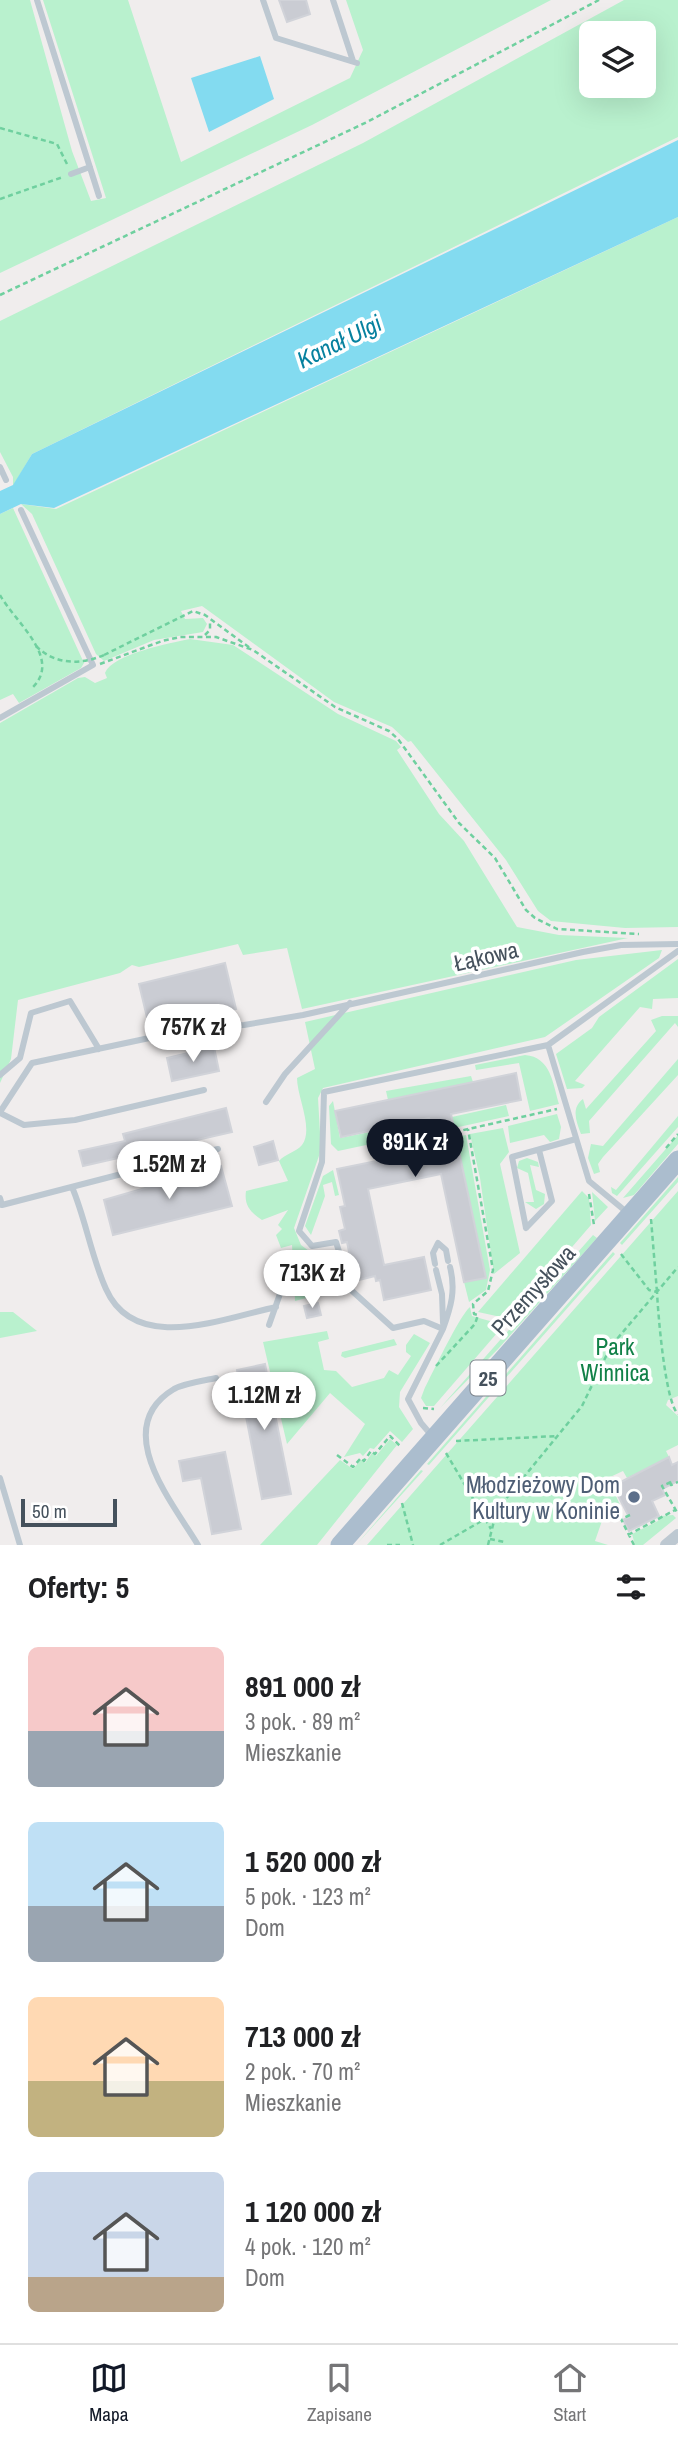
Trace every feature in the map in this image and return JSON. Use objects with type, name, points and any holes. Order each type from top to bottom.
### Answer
[{"type":"main road","name":"Przemysłowa","points":[[340,1545],[440,1446],[678,1160]]},
{"type":"street","points":[[666,1545],[678,1535]]},
{"type":"lane","points":[[37,0],[99,197]]},
{"type":"lane","points":[[263,0],[276,38],[355,62],[333,0]]},
{"type":"lane","points":[[71,174],[90,167]]},
{"type":"lane","points":[[0,467],[6,480]]},
{"type":"lane","points":[[0,718],[93,665],[21,510]]},
{"type":"lane","name":"Łąkowa","points":[[0,1112],[32,1063],[201,1027],[244,1026],[303,1015],[583,952],[621,946],[678,944]]},
{"type":"lane","points":[[443,1329],[424,1321],[393,1328],[351,1290],[336,1242],[312,1246],[299,1231],[322,1161],[324,1093],[548,1045],[678,950]]},
{"type":"lane","points":[[0,1075],[20,1058],[31,1013],[42,1007],[70,1001],[99,1049]]},
{"type":"lane","points":[[266,1102],[285,1074],[351,1003]]},
{"type":"lane","points":[[548,1045],[589,1181],[631,1215]]},
{"type":"lane","points":[[0,1112],[24,1125],[75,1120],[204,1090]]},
{"type":"lane","points":[[539,1150],[552,1200],[526,1228],[512,1157],[576,1139]]},
{"type":"lane","points":[[0,1198],[2,1205],[218,1149]]},
{"type":"lane","points":[[72,1186],[106,1291],[132,1319],[149,1327],[183,1327],[276,1307]]},
{"type":"lane","points":[[440,1446],[421,1423],[408,1399],[443,1329],[453,1304],[454,1283],[446,1250],[438,1243],[433,1253],[442,1294],[443,1329]]},
{"type":"lane","points":[[270,1325],[287,1274]]},
{"type":"lane","points":[[198,1545],[151,1466],[145,1435],[149,1417],[175,1388],[216,1378]]},
{"type":"lane","points":[[0,1478],[3,1496],[20,1545]]},
{"type":"path","points":[[0,295],[367,122],[599,0]]},
{"type":"path","points":[[0,128],[57,144],[71,174],[0,199]]},
{"type":"path","points":[[0,595],[36,646],[43,667],[39,680],[30,690]]},
{"type":"path","points":[[36,646],[50,656],[66,662],[84,661],[189,613],[205,615],[320,698],[389,731],[398,739],[459,824],[495,858],[526,910],[535,918],[557,929],[644,934]]},
{"type":"path","points":[[106,664],[162,641],[206,634],[211,627],[205,615]]},
{"type":"path","points":[[199,636],[216,637],[253,650]]},
{"type":"path","points":[[455,1132],[566,1104]]},
{"type":"path","points":[[433,1370],[475,1324],[478,1315],[474,1314],[473,1304],[488,1291],[492,1270],[468,1129]]},
{"type":"path","points":[[651,1219],[661,1341],[671,1403],[678,1413]]},
{"type":"path","points":[[621,1254],[649,1290],[657,1292]]},
{"type":"path","points":[[488,1545],[491,1530],[505,1500],[582,1406],[611,1346],[678,1267]]},
{"type":"path","points":[[494,1320],[506,1325]]},
{"type":"path","points":[[420,1405],[434,1409]]},
{"type":"path","points":[[337,1455],[353,1467],[361,1458],[364,1461],[372,1451],[375,1454],[390,1436],[400,1446]]},
{"type":"path","points":[[456,1441],[558,1436]]},
{"type":"path","points":[[440,1446],[491,1530]]},
{"type":"path","points":[[678,1482],[662,1486],[678,1514]]},
{"type":"path","points":[[402,1503],[414,1545]]},
{"type":"path","points":[[628,1535],[675,1510]]},
{"type":"path","points":[[629,1515],[621,1519],[634,1545]]},
{"type":"path","points":[[440,1545],[485,1519]]},
{"type":"path","points":[[489,1539],[504,1542]]},
{"type":"path","points":[[387,1545],[400,1545]]},
{"type":"green space","points":[[0,0],[30,0],[72,151],[91,201],[106,198],[43,0],[128,0],[181,162],[350,78],[363,50],[346,0],[551,0],[312,125],[0,273]]},
{"type":"green space","points":[[624,0],[678,0],[678,137],[32,454],[13,486],[13,477],[0,452],[0,321],[363,143],[579,25],[579,98],[656,98],[656,21],[586,21]]},
{"type":"green space","points":[[678,217],[678,927],[625,928],[551,921],[538,911],[506,860],[411,741],[408,742],[392,727],[334,702],[202,606],[181,611],[185,619],[203,618],[207,624],[203,632],[154,640],[104,661],[96,654],[32,514],[21,504],[56,509]]},
{"type":"green space","points":[[13,508],[84,663],[81,668],[19,703],[13,694],[0,700],[0,514]]},
{"type":"green space","points":[[190,639],[233,645],[338,714],[396,741],[401,747],[397,750],[439,814],[464,841],[517,927],[559,935],[628,938],[302,1009],[287,948],[243,955],[238,944],[139,967],[132,965],[120,973],[18,1000],[11,1059],[0,1083],[0,723],[78,678],[85,677],[95,683],[107,678],[105,673],[110,666],[130,655]]},
{"type":"green space","points":[[662,950],[659,958],[545,1037],[323,1088],[318,1098],[321,1150],[294,1228],[301,1245],[317,1257],[325,1293],[295,1301],[292,1245],[281,1248],[276,1235],[282,1229],[278,1225],[288,1210],[262,1220],[249,1208],[246,1191],[288,1181],[279,1161],[300,1147],[305,1138],[306,1122],[297,1078],[315,1069],[305,1022],[576,960]]},
{"type":"green space","points":[[678,959],[678,998],[653,999],[652,1009],[640,1007],[575,1081],[585,1085],[582,1088],[567,1089],[556,1054],[592,1028],[599,1017]]},
{"type":"green space","points":[[662,1016],[678,1016],[678,1027],[675,1023],[589,1121],[590,1133],[581,1134],[576,1115],[579,1103],[583,1099],[586,1109],[656,1031],[651,1020]]},
{"type":"green space","points":[[525,1055],[534,1057],[546,1066],[559,1104],[530,1111],[519,1063],[476,1070],[475,1065]]},
{"type":"green space","points":[[678,1059],[678,1075],[603,1157],[598,1164],[600,1172],[594,1174],[588,1158],[591,1144],[603,1146]]},
{"type":"green space","points":[[471,1076],[473,1082],[388,1100],[386,1091]]},
{"type":"green space","points":[[333,1101],[340,1138],[430,1120],[432,1131],[338,1151],[331,1144],[329,1106]]},
{"type":"green space","points":[[506,1105],[509,1116],[454,1128],[452,1117]]},
{"type":"green space","points":[[557,1114],[561,1127],[559,1139],[550,1142],[544,1135],[510,1143],[508,1126]]},
{"type":"green space","points":[[678,1116],[678,1127],[617,1196],[612,1193],[611,1187],[616,1190]]},
{"type":"green space","points":[[503,1128],[509,1152],[500,1164],[520,1253],[494,1274],[480,1178],[470,1134]]},
{"type":"green space","points":[[466,1135],[490,1270],[486,1290],[469,1302],[464,1282],[485,1278],[456,1137]]},
{"type":"green space","points":[[678,1135],[678,1144],[634,1195],[623,1198]]},
{"type":"green space","points":[[527,1158],[538,1162],[539,1167],[530,1165],[536,1190],[545,1194],[544,1204],[536,1209],[525,1202],[534,1202],[528,1173],[517,1168],[519,1161]]},
{"type":"green space","points":[[333,1170],[339,1195],[335,1196],[332,1182],[323,1185],[325,1196],[311,1235],[305,1226],[323,1176]]},
{"type":"green space","points":[[678,1177],[678,1182],[622,1245],[620,1243]]},
{"type":"green space","points":[[582,1191],[589,1198],[591,1225],[510,1319],[478,1312]]},
{"type":"green space","name":"Park Winnica","points":[[678,1191],[678,1396],[668,1400],[666,1405],[678,1416],[678,1445],[666,1451],[669,1457],[627,1478],[623,1471],[608,1478],[620,1505],[604,1515],[595,1541],[608,1545],[367,1545]]},
{"type":"green space","points":[[592,1192],[608,1207],[595,1221]]},
{"type":"green space","points":[[593,1235],[597,1238],[498,1349],[440,1408]]},
{"type":"green space","points":[[613,1252],[615,1254],[429,1465],[427,1464]]},
{"type":"green space","points":[[470,1307],[472,1316],[504,1325],[434,1406],[426,1406],[421,1398],[424,1390],[453,1333]]},
{"type":"green space","points":[[0,1312],[13,1312],[37,1331],[0,1338]]},
{"type":"green space","points":[[327,1331],[329,1339],[318,1342],[324,1370],[336,1371],[352,1387],[384,1378],[389,1370],[398,1375],[411,1356],[406,1352],[406,1345],[414,1334],[430,1343],[400,1392],[399,1407],[413,1429],[402,1442],[390,1431],[374,1449],[370,1448],[363,1456],[360,1453],[344,1457],[365,1424],[330,1393],[287,1444],[263,1342]]},
{"type":"green space","points":[[394,1339],[397,1345],[345,1358],[341,1356],[342,1352]]},
{"type":"green space","points":[[390,1439],[397,1445],[317,1545],[260,1545],[340,1460],[353,1469],[361,1460],[365,1463],[372,1453],[376,1456]]},
{"type":"green space","points":[[421,1470],[423,1471],[356,1545]]},
{"type":"green space","points":[[673,1515],[676,1518],[643,1545],[635,1545],[632,1534],[658,1521],[661,1516]]},
{"type":"water","points":[[260,56],[274,99],[209,132],[191,78]]},
{"type":"water","name":"Kanał Ulgi","points":[[678,140],[678,217],[54,508],[21,504],[0,514],[0,491],[13,485],[32,454]]},
{"type":"building","points":[[279,0],[306,0],[310,14],[287,22]]},
{"type":"building","points":[[225,963],[236,1009],[150,1030],[139,984]]},
{"type":"building","points":[[214,1047],[219,1071],[172,1081],[167,1058]]},
{"type":"building","points":[[516,1073],[521,1100],[451,1114],[486,1278],[464,1282],[441,1174],[368,1189],[384,1265],[424,1257],[431,1290],[384,1300],[380,1280],[376,1281],[375,1276],[355,1281],[347,1242],[342,1243],[339,1231],[345,1229],[340,1207],[345,1206],[337,1169],[436,1149],[429,1118],[341,1137],[335,1111]]},
{"type":"building","points":[[226,1108],[232,1132],[83,1166],[79,1151],[125,1141],[123,1134]]},
{"type":"building","points":[[273,1141],[278,1160],[259,1165],[254,1147]]},
{"type":"building","points":[[221,1166],[232,1206],[113,1235],[104,1200]]},
{"type":"building","points":[[318,1303],[321,1315],[307,1318],[304,1306]]},
{"type":"building","points":[[265,1364],[291,1494],[262,1499],[237,1370]]},
{"type":"building","points":[[225,1452],[241,1529],[212,1534],[201,1478],[183,1481],[179,1461]]},
{"type":"building","name":"Młodzieżowy Dom Kultury w Koninie","points":[[669,1457],[672,1465],[678,1462],[678,1481],[662,1489],[665,1495],[652,1501],[659,1516],[629,1531],[623,1520],[629,1517],[613,1486]]},
{"type":"place","name":"Młodzieżowy Dom Kultury w Koninie","points":[[634,1497]]}]
